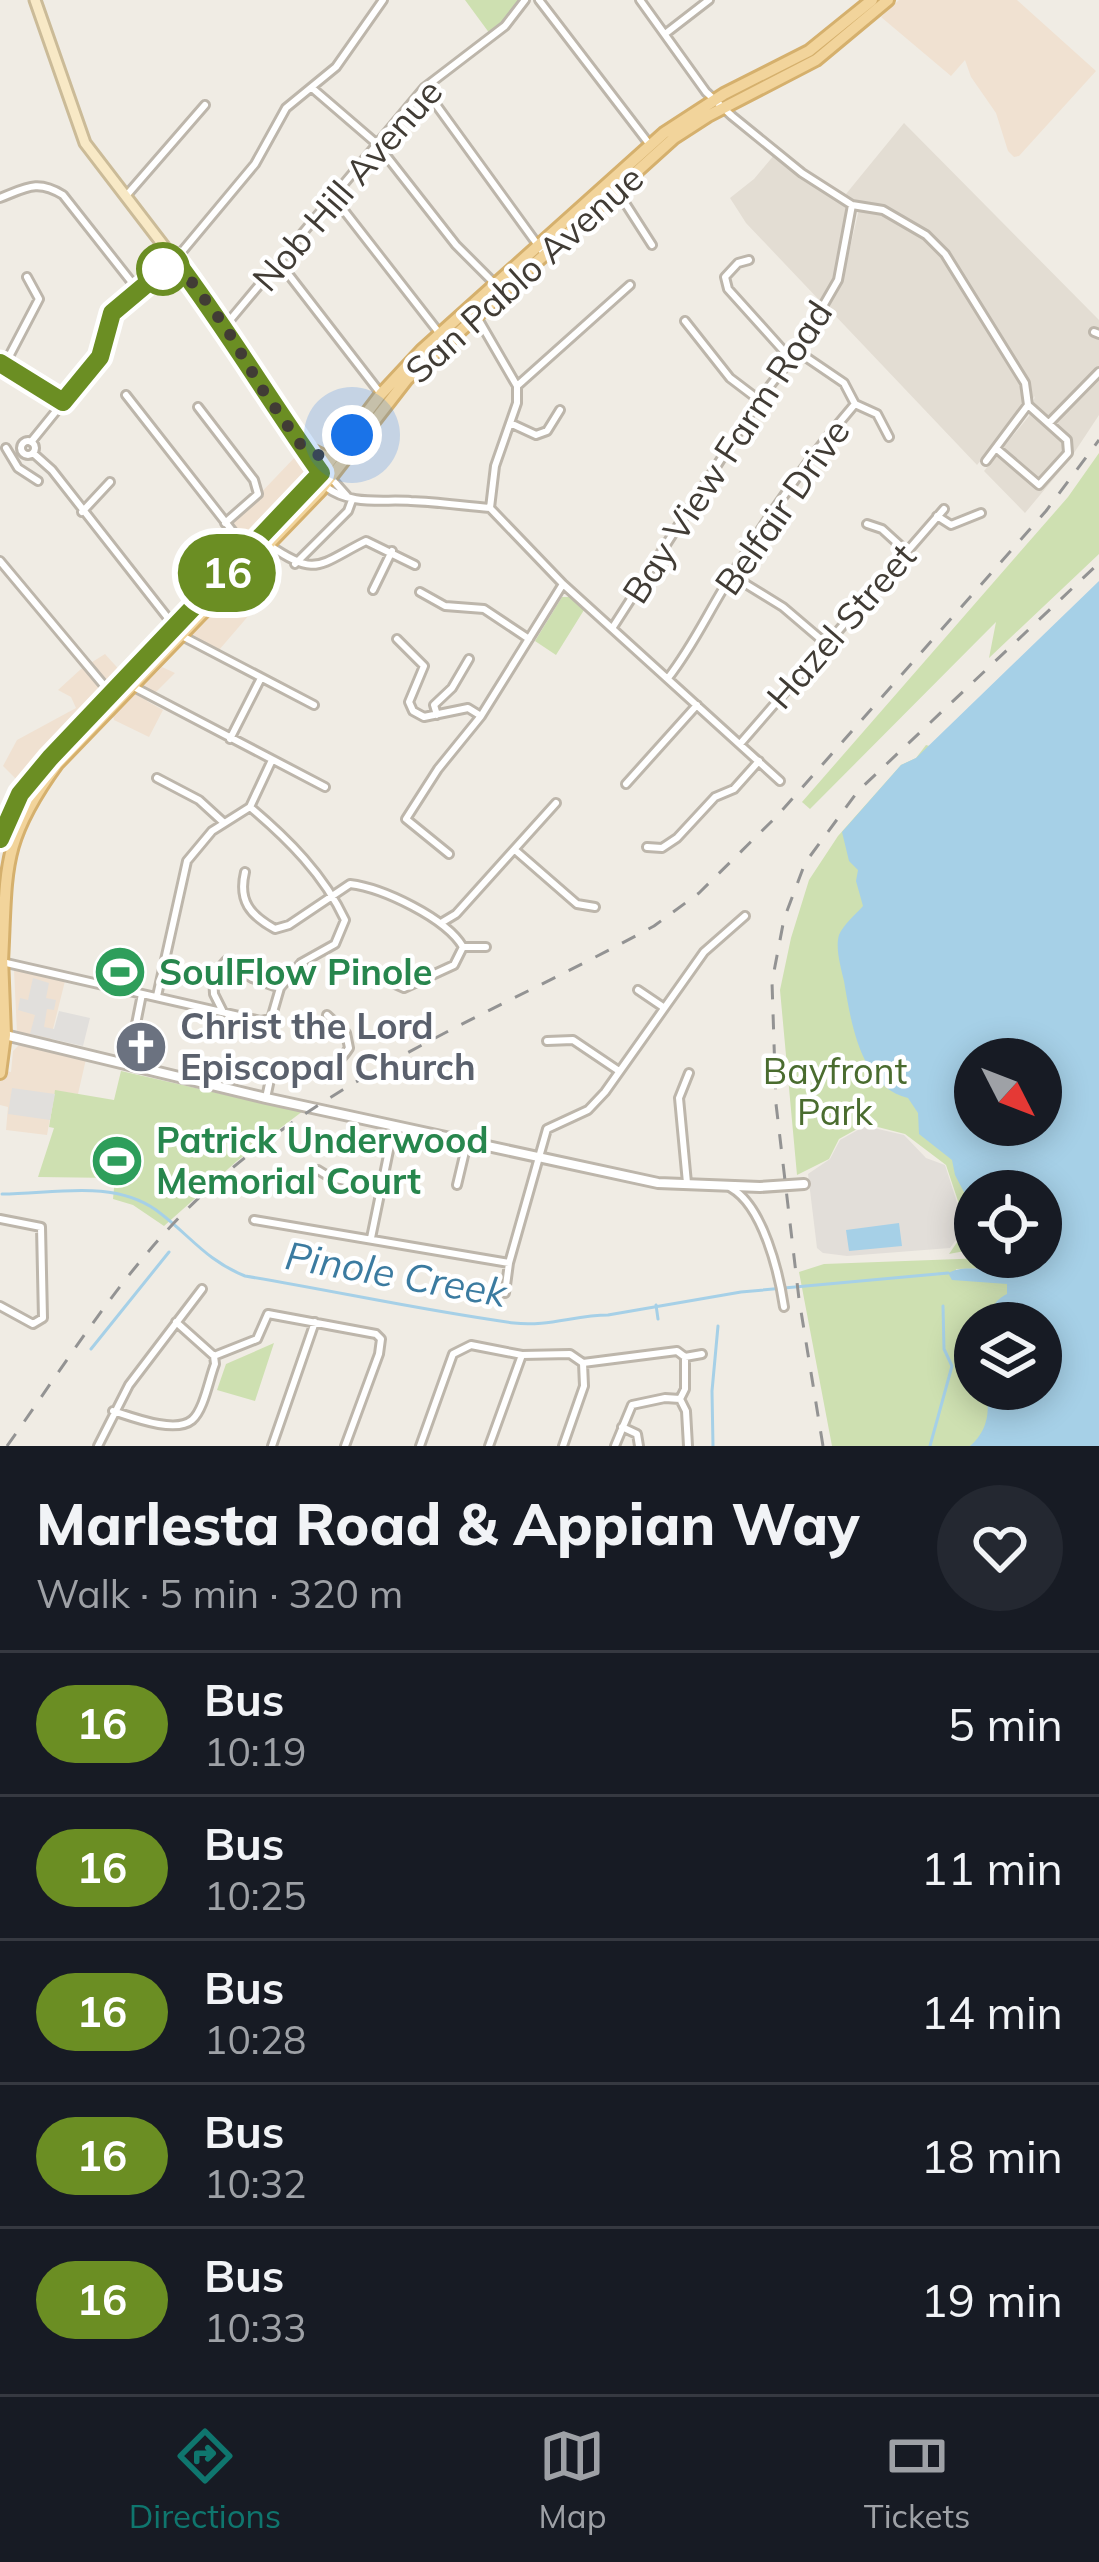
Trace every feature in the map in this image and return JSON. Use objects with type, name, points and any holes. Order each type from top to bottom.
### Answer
[{"type":"main road","points":[[35,0],[86,143],[225,326],[325,479]]},
{"type":"main road","name":"San Pablo Avenue","points":[[325,479],[381,394],[653,148],[809,51],[872,0]]},
{"type":"main road","name":"San Pablo Avenue","points":[[719,104],[816,60],[888,0]]},
{"type":"main road","name":"San Pablo Avenue","points":[[0,1073],[3,837],[57,764],[115,698],[325,479],[444,339]]},
{"type":"main road","points":[[301,445],[326,457],[340,450]]},
{"type":"main road","name":"San Pablo Avenue","points":[[0,946],[2,962]]},
{"type":"street","points":[[3,449],[31,442],[100,357],[112,313],[175,260],[255,164],[286,108],[336,67],[383,0]]},
{"type":"street","name":"Nob Hill Avenue","points":[[225,326],[424,88],[505,26],[525,0]]},
{"type":"street","points":[[539,0],[653,148]]},
{"type":"street","points":[[640,0],[719,104],[802,172],[852,205],[883,210],[922,231],[945,254],[1025,383],[1028,405],[1070,446],[1045,482],[1033,483],[997,449]]},
{"type":"street","points":[[665,34],[709,0]]},
{"type":"street","points":[[312,88],[377,145],[462,252],[500,289]]},
{"type":"street","points":[[424,88],[542,251]]},
{"type":"street","points":[[126,196],[205,106]]},
{"type":"street","points":[[0,198],[46,184],[62,195],[137,289]]},
{"type":"street","points":[[614,185],[652,244]]},
{"type":"street","points":[[334,199],[444,339]]},
{"type":"street","name":"Bay View Farm Road","points":[[613,627],[838,280],[852,205]]},
{"type":"street","name":"Belfair Drive","points":[[668,678],[687,655],[731,575],[810,455],[855,404],[844,383],[794,354],[728,289],[725,277],[738,263],[749,260]]},
{"type":"street","points":[[279,262],[381,394]]},
{"type":"street","points":[[28,277],[39,298],[2,365],[63,402]]},
{"type":"street","points":[[517,386],[630,285]]},
{"type":"street","points":[[474,313],[517,386],[517,404],[495,466],[490,508]]},
{"type":"street","points":[[685,321],[730,378],[758,400]]},
{"type":"street","points":[[1049,423],[1099,372]]},
{"type":"street","points":[[125,395],[251,555]]},
{"type":"street","points":[[855,404],[877,414],[889,437]]},
{"type":"street","points":[[986,460],[1028,405]]},
{"type":"street","points":[[198,407],[254,480],[258,494],[225,523]]},
{"type":"street","points":[[510,424],[536,435],[547,431],[560,410]]},
{"type":"street","points":[[31,442],[33,453],[52,470],[179,632],[314,705]]},
{"type":"street","points":[[21,448],[25,454],[33,453]]},
{"type":"street","points":[[3,449],[18,468],[38,481]]},
{"type":"street","points":[[325,479],[350,498],[490,508],[562,584],[780,781]]},
{"type":"street","points":[[82,512],[110,482]]},
{"type":"street","points":[[295,564],[348,511],[350,498]]},
{"type":"street","name":"Hazel Street","points":[[740,744],[940,512],[951,524],[981,513]]},
{"type":"street","points":[[867,524],[882,529],[905,550]]},
{"type":"street","points":[[265,541],[295,564],[313,568],[366,541],[415,565]]},
{"type":"street","points":[[373,590],[392,551]]},
{"type":"street","points":[[0,561],[115,698]]},
{"type":"street","points":[[731,575],[783,607],[824,642]]},
{"type":"street","points":[[448,854],[406,819],[481,716],[562,584]]},
{"type":"street","points":[[420,592],[445,606],[484,608],[529,639]]},
{"type":"street","points":[[397,639],[424,666],[409,702],[413,711],[437,716],[458,707],[481,716]]},
{"type":"street","points":[[437,716],[434,705],[452,688],[469,658]]},
{"type":"street","points":[[230,739],[261,678]]},
{"type":"street","points":[[130,684],[325,787]]},
{"type":"street","points":[[626,784],[697,705]]},
{"type":"street","points":[[157,996],[187,861],[223,823],[250,807],[272,760]]},
{"type":"street","points":[[647,847],[662,848],[677,838],[759,761]]},
{"type":"street","points":[[157,778],[200,800],[223,823]]},
{"type":"street","points":[[441,923],[456,914],[556,803]]},
{"type":"street","points":[[2,962],[261,1021],[272,1018],[280,988],[301,963],[335,944],[345,920],[332,893],[250,807]]},
{"type":"street","points":[[515,850],[577,904],[595,907]]},
{"type":"street","points":[[245,872],[244,903],[259,921],[275,929],[289,925],[350,884],[369,886],[441,923],[464,947]]},
{"type":"street","points":[[505,1292],[508,1263],[547,1129],[588,1110],[704,952],[745,916]]},
{"type":"street","points":[[464,947],[486,947]]},
{"type":"street","points":[[386,980],[404,988],[454,965],[464,947]]},
{"type":"street","points":[[224,1012],[214,994],[213,976],[226,961],[280,988]]},
{"type":"street","points":[[638,990],[663,1006]]},
{"type":"street","points":[[128,1064],[142,994]]},
{"type":"street","points":[[266,1098],[272,1070],[278,1067],[300,1074],[342,1060],[349,1048],[346,1033],[327,1015]]},
{"type":"street","points":[[3,1034],[266,1098],[658,1183],[804,1184]]},
{"type":"street","points":[[547,1041],[573,1040],[619,1071]]},
{"type":"street","points":[[687,1184],[679,1098],[689,1073]]},
{"type":"street","points":[[371,1238],[394,1126]]},
{"type":"street","points":[[458,1185],[466,1143]]},
{"type":"street","points":[[318,1170],[332,1178],[380,1188]]},
{"type":"street","points":[[723,1184],[745,1198],[779,1270],[784,1307]]},
{"type":"street","points":[[0,1219],[40,1227],[42,1322],[33,1324],[0,1306]]},
{"type":"street","points":[[254,1220],[508,1263]]},
{"type":"street","points":[[98,1446],[113,1412],[202,1289]]},
{"type":"street","points":[[214,1356],[257,1339],[268,1314],[366,1330],[381,1339],[345,1446]]},
{"type":"street","points":[[113,1412],[186,1424],[195,1418],[214,1356],[176,1322]]},
{"type":"street","points":[[272,1446],[315,1322]]},
{"type":"street","points":[[420,1446],[453,1354],[471,1345],[522,1355],[570,1354],[584,1363],[677,1351],[685,1357],[702,1354]]},
{"type":"street","points":[[488,1446],[522,1355]]},
{"type":"street","points":[[680,1399],[685,1389],[685,1357]]},
{"type":"street","points":[[563,1446],[584,1386],[584,1363]]},
{"type":"street","points":[[616,1446],[632,1406],[680,1399]]},
{"type":"street","points":[[680,1399],[686,1411],[688,1446]]},
{"type":"street","points":[[622,1427],[637,1434],[639,1446]]},
{"type":"shaded area","points":[[899,0],[1017,0],[1096,71],[1014,157],[996,113],[965,60],[951,76],[881,17]]},
{"type":"shaded area","points":[[904,123],[1099,320],[1099,415],[1025,513],[984,471],[1029,416],[1035,396],[977,465],[828,308],[845,270],[859,209],[846,194]]},
{"type":"shaded area","points":[[775,154],[848,206],[835,277],[822,303],[746,223],[730,198]]},
{"type":"shaded area","points":[[296,456],[312,476],[249,542],[231,524]]},
{"type":"shaded area","points":[[249,574],[269,592],[219,650],[188,636]]},
{"type":"shaded area","points":[[105,654],[124,675],[21,784],[3,766],[17,740],[76,708],[71,697],[58,690]]},
{"type":"shaded area","points":[[162,667],[175,673],[147,701],[163,710],[149,737],[114,720],[113,716]]},
{"type":"shaded area","points":[[14,970],[65,981],[50,1041],[17,1033]]},
{"type":"shaded area","points":[[33,978],[49,983],[46,998],[56,1000],[54,1010],[47,1009],[44,1027],[54,1029],[59,1011],[90,1018],[83,1046],[30,1034],[35,1015],[18,1010],[20,998],[28,1000]]},
{"type":"shaded area","points":[[19,1045],[86,1059],[78,1094],[55,1091],[47,1135],[6,1130],[8,1107],[0,1105],[0,1070],[11,1072],[13,1051]]},
{"type":"shaded area","points":[[12,1088],[55,1094],[50,1120],[8,1114]]},
{"type":"shaded area","points":[[865,1126],[904,1135],[926,1158],[945,1165],[954,1193],[950,1248],[847,1256],[817,1248],[808,1174],[830,1159],[840,1140]]},
{"type":"green space","points":[[465,0],[521,0],[490,34]]},
{"type":"green space","points":[[1099,453],[1099,554],[989,658],[996,622],[810,809],[802,802],[1068,497]]},
{"type":"green space","points":[[562,597],[584,610],[556,655],[535,641]]},
{"type":"green space","name":"Bayfront Park","points":[[926,745],[1099,797],[1062,1048],[1062,1038],[954,1038],[954,1146],[1048,1146],[1044,1170],[954,1170],[954,1189],[946,1165],[905,1134],[866,1124],[839,1139],[829,1159],[797,1175],[780,990],[791,938],[809,880],[838,836],[901,765],[916,758]]},
{"type":"green space","points":[[121,1071],[303,1111],[164,1226],[133,1205],[113,1199],[115,1178],[38,1177],[54,1128],[49,1127],[55,1090],[114,1100]]},
{"type":"green space","points":[[954,1259],[953,1280],[1002,1280],[1007,1294],[1099,1293],[1099,1446],[832,1446],[799,1272],[824,1264]]},
{"type":"green space","points":[[274,1343],[255,1401],[217,1390],[226,1364]]},
{"type":"water","points":[[1099,581],[1099,1446],[970,1446],[980,1434],[987,1410],[1062,1410],[1062,1302],[997,1302],[1007,1294],[1007,1284],[952,1280],[948,1273],[954,1271],[954,1278],[1062,1278],[1062,1170],[954,1170],[952,1160],[919,1134],[918,1113],[908,1098],[879,1080],[861,1050],[838,940],[843,927],[863,906],[858,870],[849,861],[842,832],[901,765],[916,758]]},
{"type":"water","points":[[899,1223],[902,1246],[849,1251],[846,1230]]},
{"type":"waterway","name":"Pinole Creek","points":[[2,1194],[82,1190],[121,1194],[156,1210],[208,1254],[245,1276],[514,1323],[608,1315],[741,1292],[948,1273]]},
{"type":"waterway","points":[[91,1349],[169,1252]]},
{"type":"waterway","points":[[656,1305],[658,1319]]},
{"type":"waterway","points":[[930,1446],[952,1366],[944,1349],[943,1306]]},
{"type":"waterway","points":[[713,1446],[718,1326]]},
{"type":"railway","points":[[7,1446],[156,1243],[215,1183],[265,1143],[371,1073],[654,926],[699,893],[778,815],[1046,511],[1099,440]]},
{"type":"railway","points":[[823,1446],[799,1299],[776,1104],[772,982],[784,919],[805,863],[858,791],[1099,563]]},
{"type":"bus line","name":"16","points":[[0,363],[63,402],[100,357],[112,313],[175,260],[225,326],[321,473],[50,758],[20,794],[0,839]]},
{"type":"place","name":"SoulFlow Pinole","points":[[120,972]]},
{"type":"place","name":"Christ the Lord Episcopal Church","points":[[141,1047]]},
{"type":"place","name":"Patrick Underwood Memorial Court","points":[[117,1161]]},
{"type":"route","points":[[163,269],[175,260],[225,326],[301,445],[326,457],[340,450],[352,435]]}]
